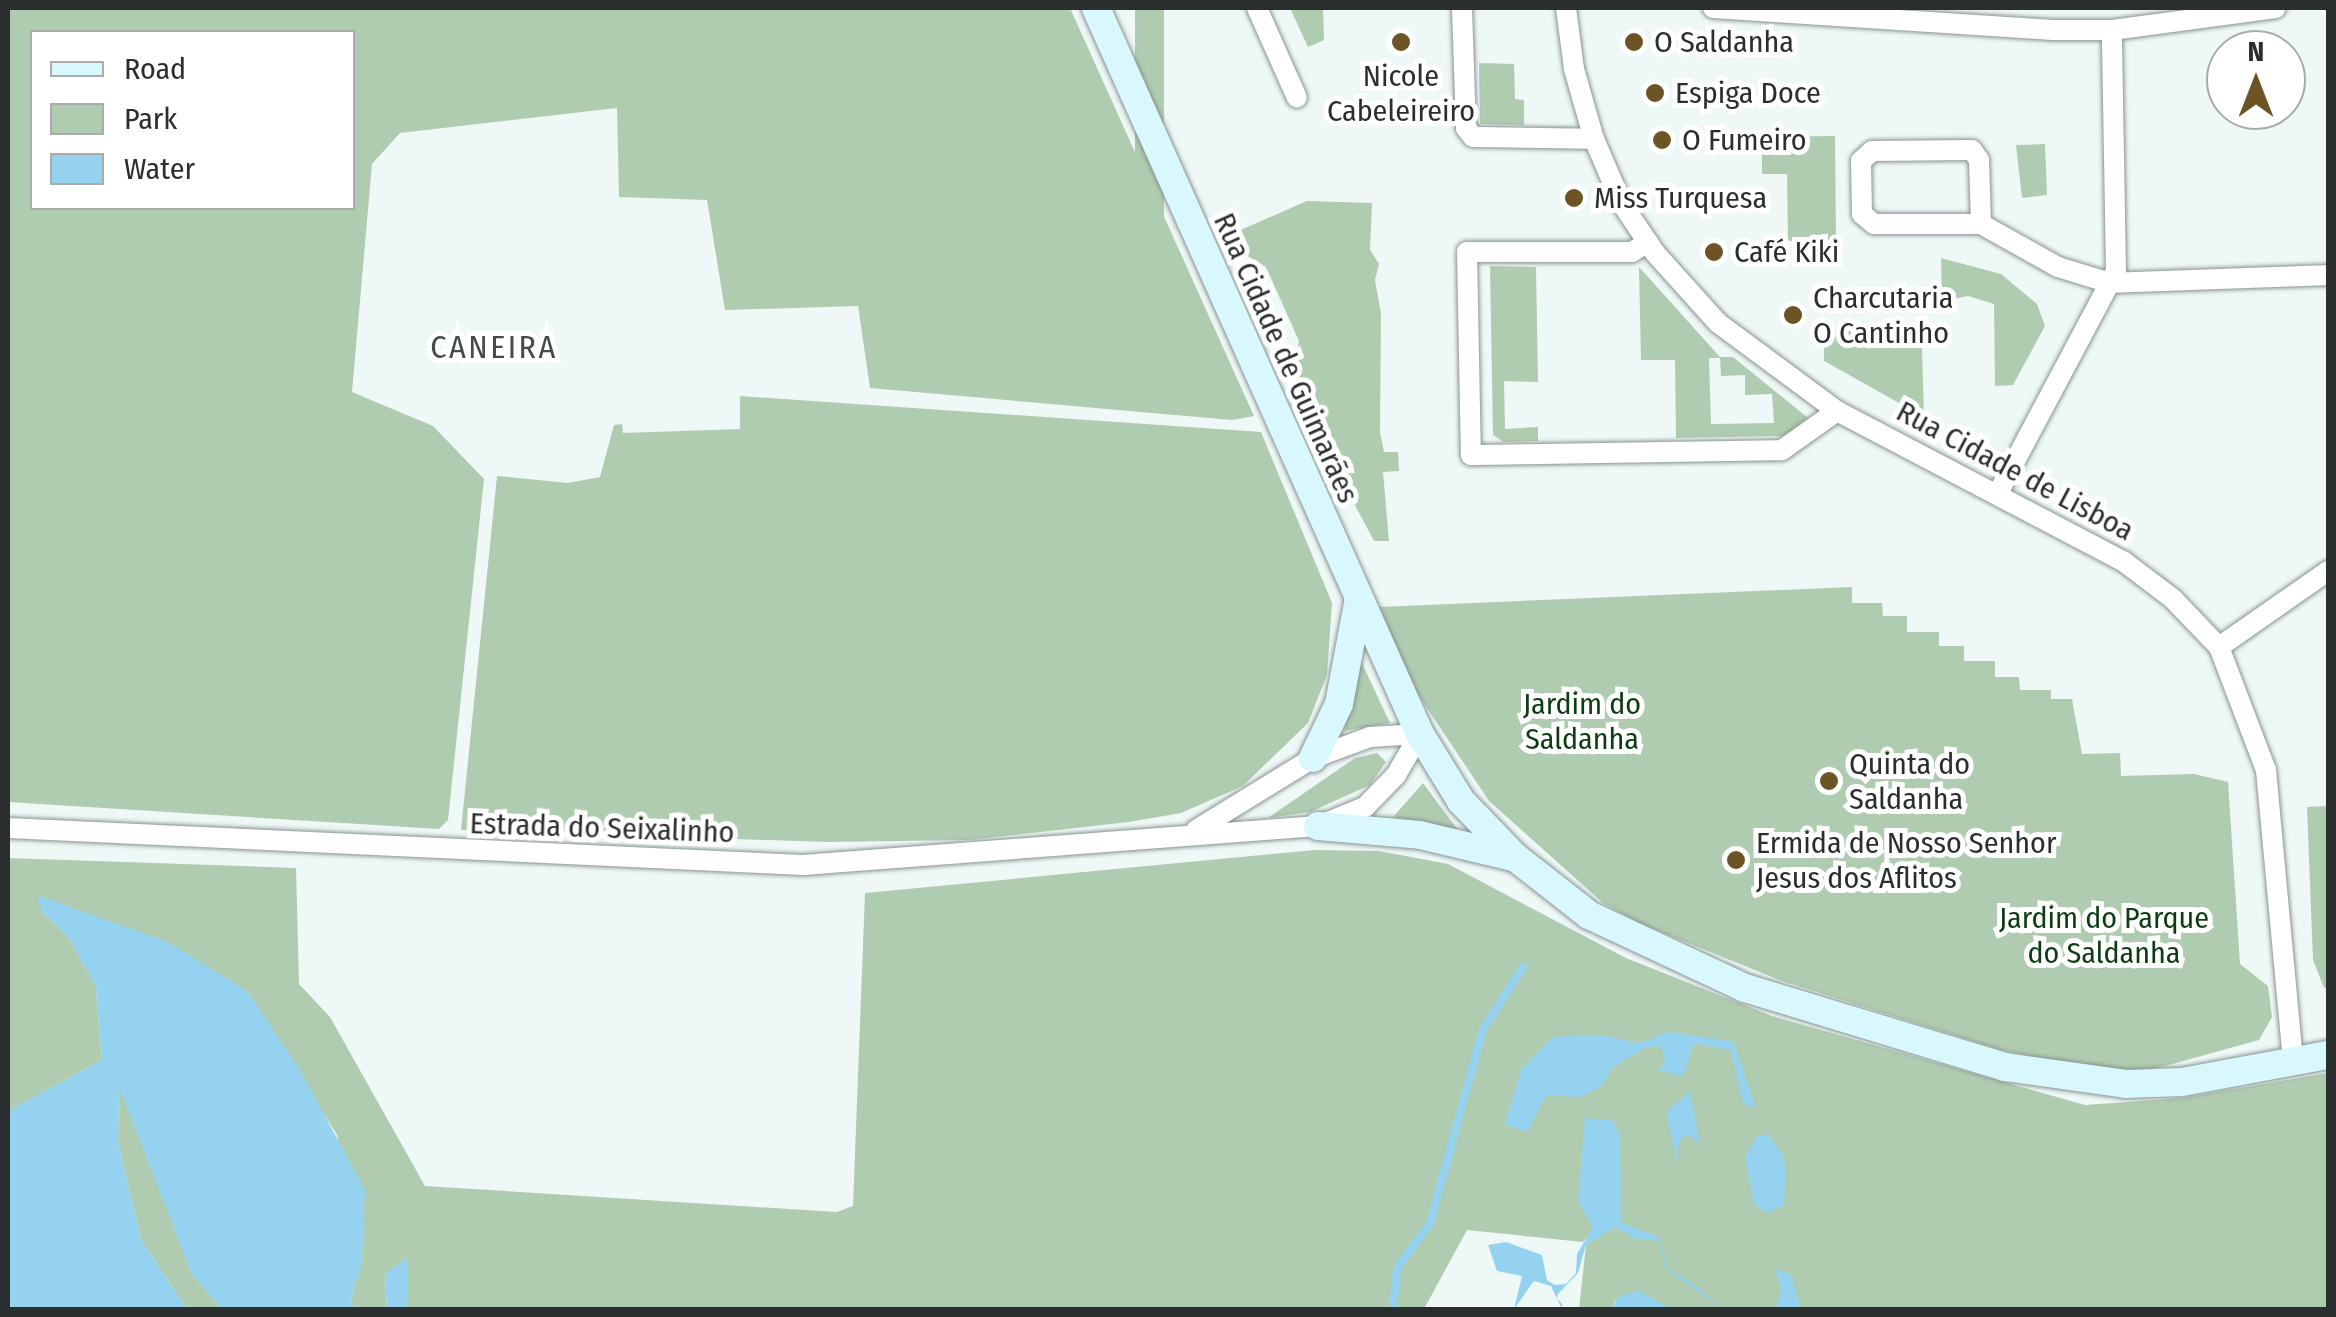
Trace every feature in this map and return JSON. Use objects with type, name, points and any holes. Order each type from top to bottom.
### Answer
[{"type":"main road","name":"Rua Cidade de Guimarães","points":[[1096,8],[1420,734],[1461,801],[1515,857],[1589,915],[1745,988],[2005,1067],[2126,1084],[2328,1056]]},
{"type":"main road","points":[[1312,758],[1340,704],[1358,602]]},
{"type":"main road","points":[[1318,826],[1420,835],[1515,857]]},
{"type":"street","points":[[1257,8],[1298,98]]},
{"type":"street","points":[[1462,8],[1466,128],[1473,137],[1594,139]]},
{"type":"street","name":"Rua Cidade de Lisboa","points":[[1566,8],[1574,69],[1594,139],[1648,242],[1718,324],[1838,411],[2123,561],[2174,599],[2220,646],[2266,770],[2292,1062]]},
{"type":"street","points":[[1713,8],[2112,30],[2276,8]]},
{"type":"street","points":[[1998,493],[2110,283],[2120,240],[2112,30]]},
{"type":"street","points":[[1981,224],[1979,160],[1972,150],[1872,151],[1861,161],[1862,214],[1874,224],[1981,224],[2058,267],[2110,283],[2328,276]]},
{"type":"street","points":[[1648,242],[1632,252],[1467,252],[1471,455],[1782,450],[1838,411]]},
{"type":"street","points":[[2220,646],[2328,571]]},
{"type":"street","points":[[1194,832],[1312,758],[1370,737],[1420,734]]},
{"type":"street","name":"Estrada do Seixalinho","points":[[8,828],[803,865],[1194,832],[1318,826],[1365,808],[1396,775],[1420,734]]},
{"type":"green space","points":[[8,8],[1070,8],[1254,416],[1232,420],[870,388],[858,306],[725,310],[707,200],[619,197],[617,108],[400,133],[372,164],[352,392],[433,426],[484,479],[448,820],[439,829],[8,802]]},
{"type":"green space","points":[[1135,8],[1164,8],[1164,239],[1135,239]]},
{"type":"green space","points":[[1290,8],[1323,8],[1324,40],[1308,47]]},
{"type":"green space","points":[[1479,63],[1514,64],[1515,99],[1524,100],[1524,125],[1480,124]]},
{"type":"green space","points":[[1835,136],[1836,240],[1788,241],[1787,174],[1762,174],[1762,137]]},
{"type":"green space","points":[[2045,144],[2047,195],[2022,198],[2016,145]]},
{"type":"green space","points":[[1307,201],[1372,203],[1370,250],[1379,264],[1375,280],[1381,314],[1380,432],[1384,452],[1398,452],[1399,471],[1383,472],[1389,541],[1374,541],[1356,507],[1294,364],[1299,341],[1266,267],[1246,255],[1236,232]]},
{"type":"green space","points":[[1941,258],[2001,274],[2037,304],[2045,326],[2013,385],[1995,386],[1994,304],[1968,296],[1942,301]]},
{"type":"green space","points":[[1490,266],[1536,267],[1538,382],[1504,381],[1505,429],[1538,427],[1538,441],[1504,442],[1493,435]]},
{"type":"green space","points":[[1639,267],[1720,357],[1733,357],[1808,418],[1784,436],[1676,438],[1675,360],[1641,360]],"holes":[[[1709,358],[1720,358],[1721,376],[1745,375],[1745,395],[1772,394],[1774,423],[1711,424]]]},
{"type":"green space","points":[[1905,328],[1922,348],[1924,417],[1824,361],[1824,330]]},
{"type":"green space","points":[[740,396],[1261,432],[1332,603],[1327,675],[1308,723],[1243,786],[1181,813],[1129,822],[968,840],[827,842],[461,830],[497,476],[568,483],[600,477],[614,425],[622,424],[623,433],[740,429]]},
{"type":"green space","points":[[1852,587],[1852,603],[1882,603],[1883,616],[1907,616],[1907,632],[1939,632],[1939,646],[1964,646],[1964,661],[1995,661],[1995,677],[2019,677],[2020,690],[2051,690],[2051,699],[2072,699],[2082,754],[2120,753],[2121,776],[2194,774],[2228,782],[2240,964],[2268,986],[2272,1017],[2259,1040],[2147,1071],[2101,1070],[2001,1050],[1782,981],[1639,923],[1603,903],[1489,801],[1415,690],[1379,607]]},
{"type":"green space","points":[[1360,659],[1390,723],[1344,731]]},
{"type":"green space","points":[[1377,753],[1386,762],[1370,785],[1310,812],[1268,818],[1355,758]]},
{"type":"green space","points":[[1423,783],[1458,830],[1393,817]]},
{"type":"green space","points":[[2328,806],[2328,988],[2324,988],[2313,960],[2307,807]]},
{"type":"green space","points":[[1315,850],[1379,851],[1448,864],[1626,958],[1772,1016],[2085,1105],[2182,1098],[2328,1073],[2328,1309],[1670,1310],[1616,1300],[1612,1309],[1579,1309],[1586,1245],[1602,1230],[1593,1229],[1583,1242],[1467,1230],[1424,1309],[408,1309],[408,1258],[385,1274],[387,1309],[355,1309],[351,1300],[362,1260],[337,1135],[248,992],[42,912],[69,938],[96,987],[102,1060],[8,1111],[8,858],[296,868],[299,984],[330,1017],[425,1186],[837,1212],[853,1206],[865,893]]},
{"type":"green space","points":[[119,1083],[192,1274],[222,1309],[187,1309],[141,1240],[118,1142]]},
{"type":"water","points":[[37,895],[170,943],[248,992],[300,1070],[365,1190],[362,1260],[351,1300],[355,1309],[222,1309],[192,1274],[119,1087],[118,1142],[141,1240],[187,1309],[8,1309],[8,1111],[102,1060],[96,987],[69,938],[42,912]]},
{"type":"water","points":[[1668,1032],[1733,1041],[1756,1108],[1743,1104],[1731,1050],[1694,1043],[1683,1076],[1659,1071],[1665,1060],[1660,1046],[1644,1048],[1611,1069],[1601,1087],[1579,1097],[1546,1095],[1527,1132],[1505,1124],[1522,1068],[1552,1037],[1601,1035],[1639,1043]]},
{"type":"water","points":[[1690,1091],[1703,1158],[1699,1142],[1685,1134],[1676,1150],[1678,1168],[1666,1112]]},
{"type":"water","points":[[1585,1118],[1611,1120],[1620,1133],[1621,1223],[1659,1237],[1669,1270],[1724,1309],[1668,1271],[1658,1239],[1636,1239],[1615,1227],[1586,1245],[1578,1273],[1558,1294],[1562,1309],[1551,1286],[1534,1281],[1514,1309],[1522,1276],[1497,1271],[1488,1245],[1506,1242],[1542,1255],[1547,1280],[1555,1285],[1566,1284],[1576,1273],[1577,1254],[1593,1227],[1578,1201]]},
{"type":"water","points":[[1768,1134],[1784,1157],[1786,1177],[1783,1205],[1766,1213],[1754,1204],[1745,1156],[1757,1136]]},
{"type":"water","points":[[408,1257],[408,1309],[387,1309],[385,1274]]},
{"type":"water","points":[[1775,1269],[1791,1275],[1801,1309],[1776,1309],[1781,1291]]},
{"type":"water","points":[[1639,1291],[1670,1309],[1612,1309],[1619,1296]]},
{"type":"waterway","points":[[1393,1310],[1397,1268],[1430,1223],[1483,1029],[1523,967]]},
{"type":"place","name":"Nicole Cabeleireiro","points":[[1401,42]]},
{"type":"place","name":"O Saldanha","points":[[1634,42]]},
{"type":"place","name":"Espiga Doce","points":[[1655,93]]},
{"type":"place","name":"O Fumeiro","points":[[1662,140]]},
{"type":"place","name":"Miss Turquesa","points":[[1574,198]]},
{"type":"place","name":"Café Kiki","points":[[1714,252]]},
{"type":"place","name":"Charcutaria O Cantinho","points":[[1793,315]]},
{"type":"place","name":"Quinta do Saldanha","points":[[1829,781]]},
{"type":"place","name":"Ermida de Nosso Senhor Jesus dos Aflitos","points":[[1736,860]]},
{"type":"district","name":"CANEIRA","points":[[494,347]]},
{"type":"park label","name":"Jardim do Saldanha","points":[[1582,721]]},
{"type":"park label","name":"Jardim do Parque do Saldanha","points":[[2104,935]]}]
